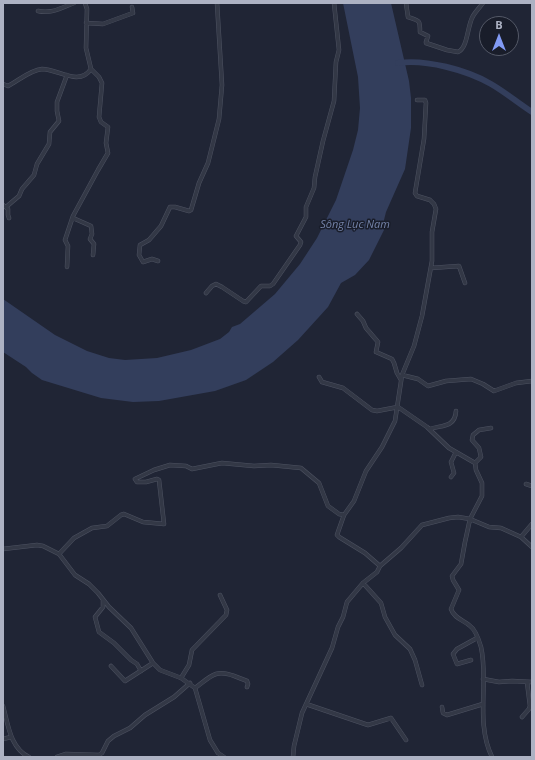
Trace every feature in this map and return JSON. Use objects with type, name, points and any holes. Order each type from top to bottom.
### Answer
[{"type":"street","points":[[38,11],[54,12],[74,3]]},
{"type":"street","points":[[67,267],[68,246],[65,240],[73,218],[108,153],[106,143],[108,127],[101,122],[99,118],[102,83],[99,77],[91,69],[86,48],[87,9],[85,3]]},
{"type":"street","points":[[158,261],[152,259],[143,262],[139,256],[140,245],[149,240],[161,226],[170,207],[175,206],[189,211],[191,210],[199,183],[208,163],[218,127],[222,85],[217,3]]},
{"type":"street","points":[[206,293],[216,284],[246,302],[261,286],[270,286],[273,284],[300,245],[301,242],[296,236],[306,217],[306,207],[314,188],[323,141],[334,100],[336,62],[339,50],[334,3]]},
{"type":"street","points":[[406,3],[408,17],[419,22],[421,26],[420,31],[428,36],[426,44],[458,52],[462,50],[473,17],[483,3]]},
{"type":"street","points":[[86,23],[103,24],[122,18],[133,13],[132,7]]},
{"type":"street","points":[[3,84],[8,86],[22,77],[41,69],[82,77],[91,69]]},
{"type":"street","points":[[10,218],[8,215],[8,209],[5,206],[19,196],[22,188],[34,175],[49,144],[50,132],[59,121],[57,102],[67,75]]},
{"type":"street","points":[[380,566],[365,553],[338,536],[338,532],[344,515],[354,501],[366,470],[395,421],[402,375],[414,346],[422,316],[433,258],[432,232],[435,207],[430,200],[416,194],[414,190],[424,139],[426,103],[425,100],[417,100]]},
{"type":"street","points":[[73,218],[91,226],[92,234],[90,240],[94,244],[93,255]]},
{"type":"street","points":[[431,268],[459,266],[461,268],[465,283]]},
{"type":"street","points":[[357,314],[378,342],[376,352],[394,361],[401,381]]},
{"type":"street","points":[[402,375],[418,379],[428,386],[446,380],[473,380],[494,391],[516,383],[532,380]]},
{"type":"street","points":[[319,377],[322,382],[343,388],[372,410],[377,411],[398,407],[430,429],[440,440],[456,452],[475,463]]},
{"type":"street","points":[[430,429],[446,426],[455,418],[456,411]]},
{"type":"street","points":[[475,463],[481,455],[479,448],[472,438],[476,432],[491,428]]},
{"type":"street","points":[[451,477],[454,473],[451,462],[456,452]]},
{"type":"street","points":[[59,554],[74,538],[92,528],[107,526],[124,514],[143,522],[164,524],[159,480],[137,482],[135,479],[167,466],[186,466],[192,469],[212,464],[229,463],[254,466],[271,465],[301,468],[319,483],[328,506],[339,514],[344,515]]},
{"type":"street","points":[[475,463],[476,470],[482,483],[483,491],[470,519],[465,538],[462,564],[452,576],[453,580],[458,586],[459,593],[451,609],[454,615],[472,627],[480,644],[483,659],[485,737],[492,757]]},
{"type":"street","points":[[526,484],[532,486]]},
{"type":"street","points":[[293,757],[294,746],[302,713],[332,648],[347,602],[363,583],[377,572],[380,566],[401,548],[422,525],[453,517],[470,519],[489,527],[505,529],[521,537],[532,547]]},
{"type":"street","points":[[521,537],[532,524]]},
{"type":"street","points":[[3,549],[42,546],[59,554],[75,575],[90,584],[102,599],[131,628],[153,663],[160,670],[181,678],[195,688],[210,740],[218,753],[224,757]]},
{"type":"street","points":[[363,583],[381,603],[385,617],[394,635],[410,650],[415,660],[422,685]]},
{"type":"street","points":[[181,678],[189,665],[192,650],[226,615],[226,610],[220,595]]},
{"type":"street","points":[[102,599],[103,606],[95,616],[98,630],[137,664],[141,671]]},
{"type":"street","points":[[471,660],[457,664],[453,654],[457,649],[477,638]]},
{"type":"street","points":[[111,666],[124,681],[153,663]]},
{"type":"street","points":[[195,688],[215,674],[219,673],[234,676],[247,682],[247,687]]},
{"type":"street","points":[[483,679],[499,682],[532,682]]},
{"type":"street","points":[[522,717],[530,706],[527,682]]},
{"type":"street","points":[[57,757],[66,754],[99,755],[114,736],[130,728],[145,715],[174,697],[190,683]]},
{"type":"street","points":[[306,704],[368,725],[391,718],[406,740]]},
{"type":"street","points":[[442,708],[443,713],[447,714],[483,704]]},
{"type":"street","points":[[3,706],[11,737],[21,753],[29,757]]},
{"type":"street","points":[[3,739],[11,737]]},
{"type":"water","name":"Sông Lục Nam","points":[[343,3],[391,3],[409,81],[411,98],[411,128],[405,169],[386,212],[384,230],[369,260],[355,275],[341,283],[328,307],[298,340],[273,362],[246,380],[215,391],[159,401],[133,402],[101,398],[42,380],[26,367],[3,352],[3,299],[55,335],[87,351],[109,358],[125,360],[157,358],[191,350],[220,339],[229,332],[232,327],[240,324],[275,294],[300,264],[317,238],[336,200],[353,150],[358,130],[360,108],[358,77]]},
{"type":"waterway","points":[[398,63],[409,62],[433,64],[470,74],[496,87],[532,112]]}]
